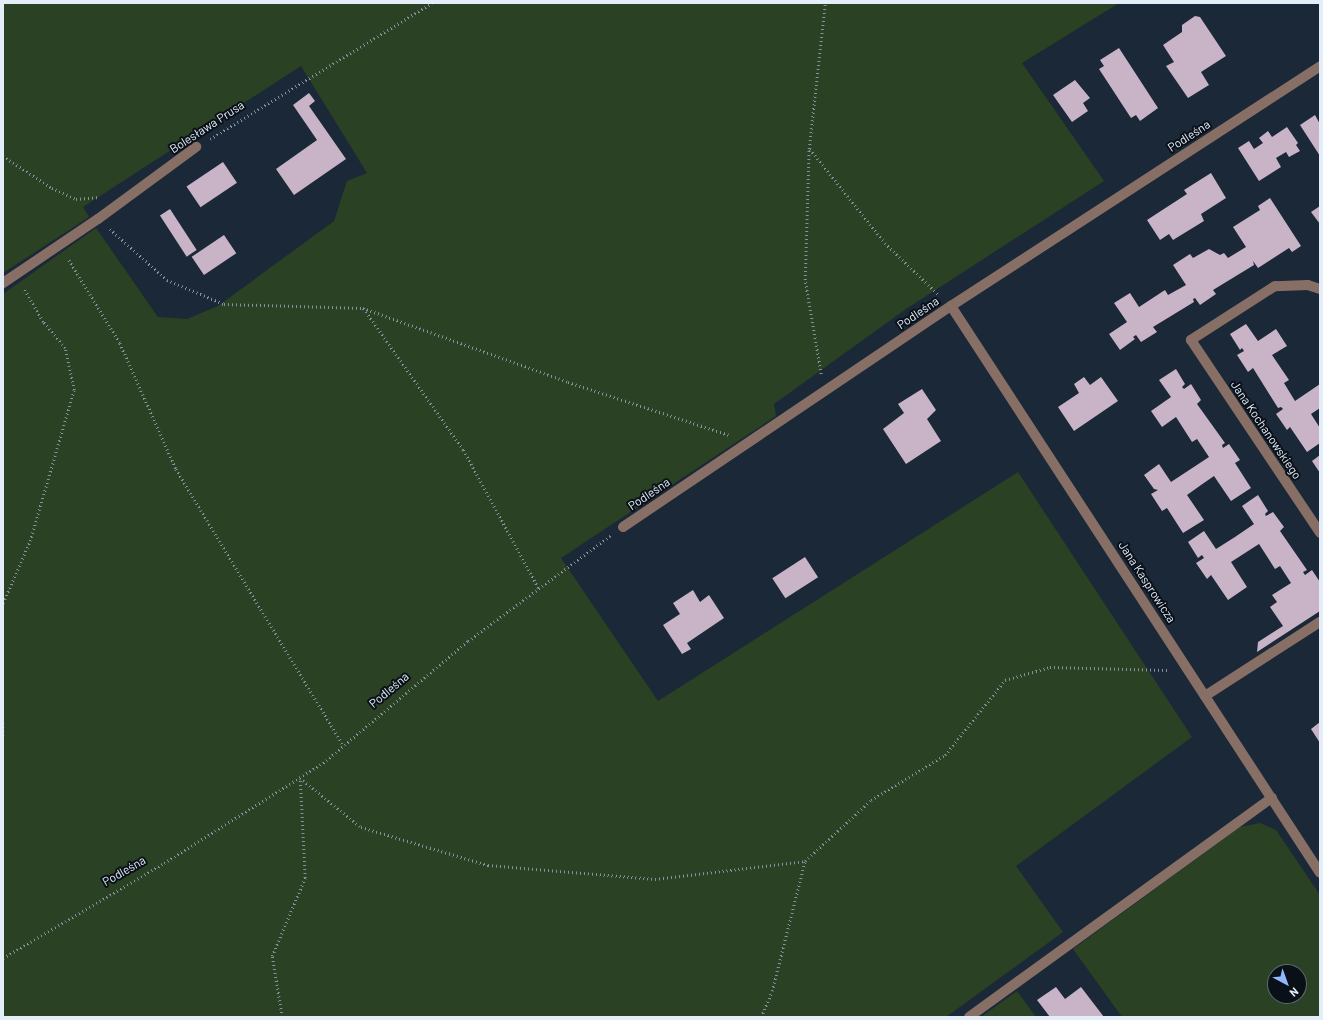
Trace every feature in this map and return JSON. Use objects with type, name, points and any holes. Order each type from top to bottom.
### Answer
[{"type":"street","name":"Podleśna","points":[[623,527],[951,306],[1320,66]]},
{"type":"street","name":"Bolesława Prusa","points":[[3,283],[98,219],[196,147]]},
{"type":"street","name":"Jana Kochanowskiego","points":[[1320,289],[1308,285],[1275,286],[1191,340],[1320,533]]},
{"type":"street","name":"Jana Kasprowicza","points":[[951,306],[1190,671],[1320,873]]},
{"type":"street","points":[[1206,696],[1320,622]]},
{"type":"street","points":[[969,1017],[1272,798]]},
{"type":"path","name":"Bolesława Prusa","points":[[196,147],[432,3]]},
{"type":"path","points":[[824,393],[805,280],[809,149],[825,3]]},
{"type":"path","points":[[809,149],[885,243],[951,306]]},
{"type":"path","points":[[3,156],[52,188],[76,199],[105,196]]},
{"type":"path","points":[[98,219],[167,280],[224,304],[363,308],[568,382],[750,442]]},
{"type":"path","points":[[59,244],[120,343],[176,469],[344,746]]},
{"type":"path","points":[[3,603],[30,541],[74,390],[65,348],[43,322],[15,274]]},
{"type":"path","points":[[363,308],[463,450],[538,588]]},
{"type":"path","name":"Podleśna","points":[[3,958],[164,863],[300,778],[344,746],[468,641],[538,588],[623,527]]},
{"type":"path","points":[[762,1017],[772,991],[805,861],[871,800],[945,755],[1005,680],[1050,667],[1190,671]]},
{"type":"path","points":[[3,723],[3,737]]},
{"type":"path","points":[[300,778],[361,827],[488,865],[655,879],[805,861]]},
{"type":"path","points":[[282,1017],[272,956],[305,878],[300,778]]},
{"type":"green space","points":[[3,3],[1119,3],[1022,63],[1104,181],[906,309],[774,404],[776,416],[561,558],[658,701],[1018,472],[1192,737],[1016,866],[1063,932],[946,1017],[3,1017],[3,294],[96,228],[158,317],[187,319],[218,306],[334,221],[347,181],[367,173],[301,66],[83,207],[89,217],[3,273]]},
{"type":"green space","points":[[1260,823],[1276,830],[1320,895],[1320,1017],[1122,1017],[1073,949],[1240,827]]},
{"type":"green space","points":[[1017,991],[1036,1017],[981,1017]]},
{"type":"building","points":[[1195,16],[1200,17],[1226,56],[1201,72],[1209,85],[1188,98],[1166,66],[1174,62],[1163,45],[1182,32],[1182,25]]},
{"type":"building","points":[[1119,48],[1158,108],[1140,121],[1136,115],[1131,118],[1099,69],[1104,66],[1100,60]]},
{"type":"building","points":[[1075,80],[1090,98],[1083,103],[1088,111],[1072,122],[1053,95]]},
{"type":"building","points":[[309,93],[315,101],[309,106],[346,159],[294,195],[276,169],[317,140],[293,105]]},
{"type":"building","points":[[1315,115],[1320,124],[1320,156],[1300,125]]},
{"type":"building","points":[[1287,127],[1298,143],[1296,145],[1300,151],[1289,157],[1286,152],[1276,158],[1281,167],[1259,181],[1238,148],[1249,141],[1254,149],[1263,143],[1259,138],[1268,131],[1272,137]]},
{"type":"building","points":[[223,162],[237,183],[201,207],[187,187]]},
{"type":"building","points":[[1211,173],[1226,198],[1201,214],[1204,221],[1173,240],[1169,234],[1160,240],[1147,220],[1187,194],[1184,190]]},
{"type":"building","points":[[1270,198],[1301,246],[1292,252],[1289,248],[1258,268],[1253,261],[1254,265],[1213,290],[1216,294],[1200,305],[1195,298],[1193,299],[1194,302],[1153,327],[1157,332],[1141,342],[1136,335],[1133,337],[1135,339],[1120,350],[1109,334],[1127,322],[1114,303],[1130,293],[1139,307],[1165,290],[1168,295],[1186,285],[1173,265],[1190,254],[1193,258],[1209,249],[1220,255],[1224,253],[1228,258],[1246,247],[1233,227],[1260,210],[1258,206]]},
{"type":"building","points":[[1320,206],[1320,224],[1311,212]]},
{"type":"building","points":[[170,209],[197,250],[187,257],[160,216]]},
{"type":"building","points":[[224,235],[236,253],[204,275],[192,257]]},
{"type":"building","points":[[1246,324],[1258,341],[1276,329],[1287,346],[1272,355],[1289,380],[1284,383],[1295,401],[1320,384],[1320,408],[1311,414],[1320,428],[1320,443],[1307,452],[1290,427],[1287,430],[1276,414],[1283,409],[1281,407],[1278,408],[1253,368],[1248,372],[1237,355],[1244,351],[1242,348],[1240,350],[1230,334]]},
{"type":"building","points":[[1176,369],[1185,384],[1182,387],[1184,389],[1191,384],[1201,400],[1197,404],[1225,443],[1222,445],[1223,448],[1229,444],[1240,460],[1235,463],[1251,488],[1231,501],[1214,476],[1187,495],[1204,520],[1183,533],[1167,508],[1162,511],[1151,494],[1158,490],[1154,489],[1144,475],[1159,464],[1171,482],[1209,457],[1197,439],[1192,442],[1176,417],[1162,427],[1151,411],[1171,397],[1159,380]]},
{"type":"building","points":[[1084,377],[1090,385],[1101,377],[1118,401],[1074,431],[1058,407],[1079,393],[1074,384]]},
{"type":"building","points":[[922,389],[936,410],[927,419],[941,441],[906,464],[883,429],[904,413],[898,404]]},
{"type":"building","points":[[1320,455],[1320,473],[1312,461]]},
{"type":"building","points":[[1258,495],[1268,511],[1265,514],[1266,516],[1273,512],[1284,527],[1280,531],[1307,570],[1303,572],[1305,575],[1312,570],[1320,582],[1320,611],[1257,652],[1258,642],[1283,626],[1270,607],[1277,602],[1272,595],[1291,583],[1280,566],[1275,569],[1259,544],[1231,562],[1247,587],[1228,600],[1211,575],[1207,579],[1196,563],[1204,558],[1202,555],[1198,558],[1188,542],[1204,531],[1216,549],[1235,537],[1254,524],[1242,506]]},
{"type":"building","points":[[805,557],[818,577],[785,598],[772,578]]},
{"type":"building","points":[[693,590],[700,602],[709,595],[724,618],[687,643],[691,649],[682,654],[663,625],[680,614],[673,603]]},
{"type":"building","points":[[1320,722],[1320,743],[1311,729]]},
{"type":"building","points":[[1056,987],[1065,999],[1081,987],[1104,1017],[1050,1017],[1037,1000]]}]
